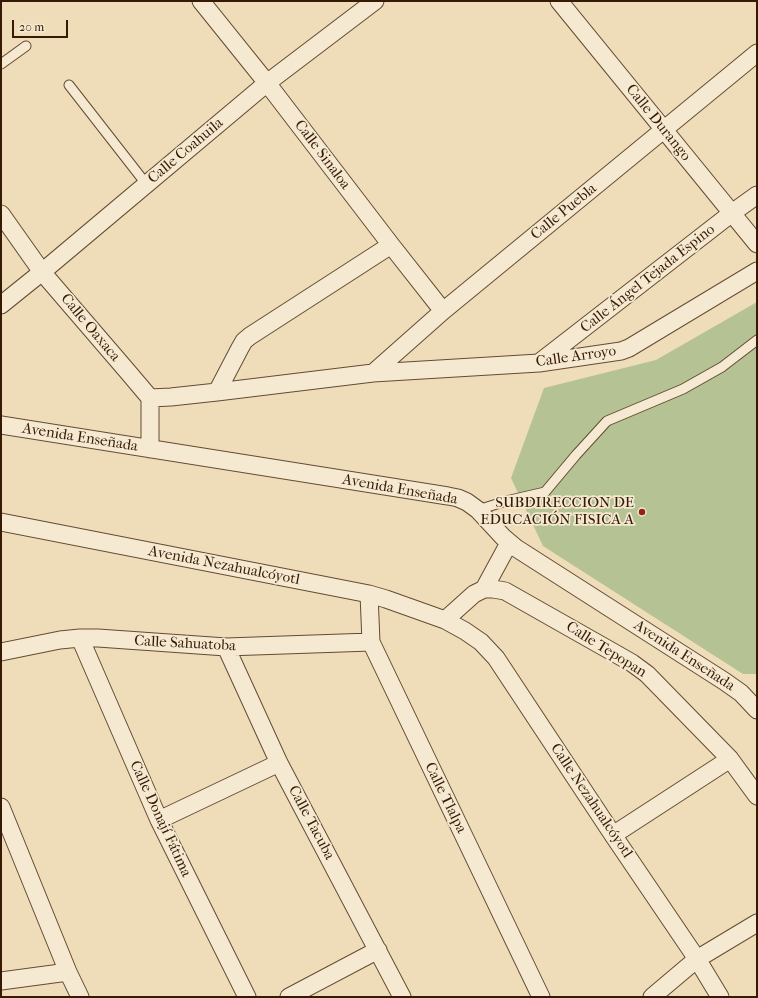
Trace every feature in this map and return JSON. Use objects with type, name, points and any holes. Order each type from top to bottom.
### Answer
[{"type":"street","name":"Calle Sinaloa","points":[[201,1],[268,83],[443,311]]},
{"type":"street","name":"Calle Coahuila","points":[[1,305],[268,83],[375,1]]},
{"type":"street","name":"Calle Durango","points":[[559,1],[757,244]]},
{"type":"street","name":"Calle Puebla","points":[[373,373],[443,311],[757,53]]},
{"type":"street","name":"Calle Ángel Tejada Espino","points":[[539,363],[757,195]]},
{"type":"street","name":"Calle Oaxaca","points":[[1,214],[42,272],[150,398]]},
{"type":"street","points":[[217,392],[244,341],[391,245]]},
{"type":"street","name":"Calle Arroyo","points":[[150,398],[217,392],[373,373],[539,363],[614,353],[629,348],[757,271]]},
{"type":"street","points":[[150,398],[150,449]]},
{"type":"street","name":"Avenida Enseñada","points":[[1,425],[458,498],[467,502],[478,510],[497,532],[509,543],[724,681],[741,694],[757,710]]},
{"type":"street","name":"Avenida Nezahualcóyotl","points":[[1,522],[369,594],[445,620]]},
{"type":"street","points":[[445,620],[474,594],[484,589],[509,543]]},
{"type":"street","name":"Calle Tepopan","points":[[484,589],[505,591],[632,663],[646,674],[730,759],[757,796]]},
{"type":"street","name":"Calle Tlalpa","points":[[369,594],[371,642],[540,997]]},
{"type":"street","name":"Calle Nezahualcóyotl","points":[[445,620],[481,642],[496,658],[697,959],[720,997]]},
{"type":"street","name":"Calle Sahuatoba","points":[[1,652],[60,640],[80,638],[226,647],[371,642]]},
{"type":"street","name":"Calle Donají Fátima","points":[[80,638],[159,820],[247,997]]},
{"type":"street","name":"Calle Tacuba","points":[[226,647],[280,763],[402,997]]},
{"type":"street","points":[[613,835],[730,759]]},
{"type":"street","points":[[159,820],[280,763]]},
{"type":"street","points":[[1,807],[68,972],[80,997]]},
{"type":"street","points":[[652,997],[697,959],[757,923]]},
{"type":"street","points":[[289,997],[378,950]]},
{"type":"street","points":[[1,981],[68,972]]},
{"type":"lane","points":[[1,64],[26,46]]},
{"type":"lane","points":[[69,85],[147,185]]},
{"type":"lane","points":[[478,510],[506,501],[545,492],[607,421],[682,389],[722,367],[757,340]]},
{"type":"green space","name":"SUBDIRECCION DE EDUCACIÓN FISICA A","points":[[757,302],[757,674],[743,674],[543,546],[511,478],[544,388],[656,360]]},
{"type":"place","name":"SUBDIRECCION DE EDUCACIÓN FISICA A","points":[[642,512]]}]
